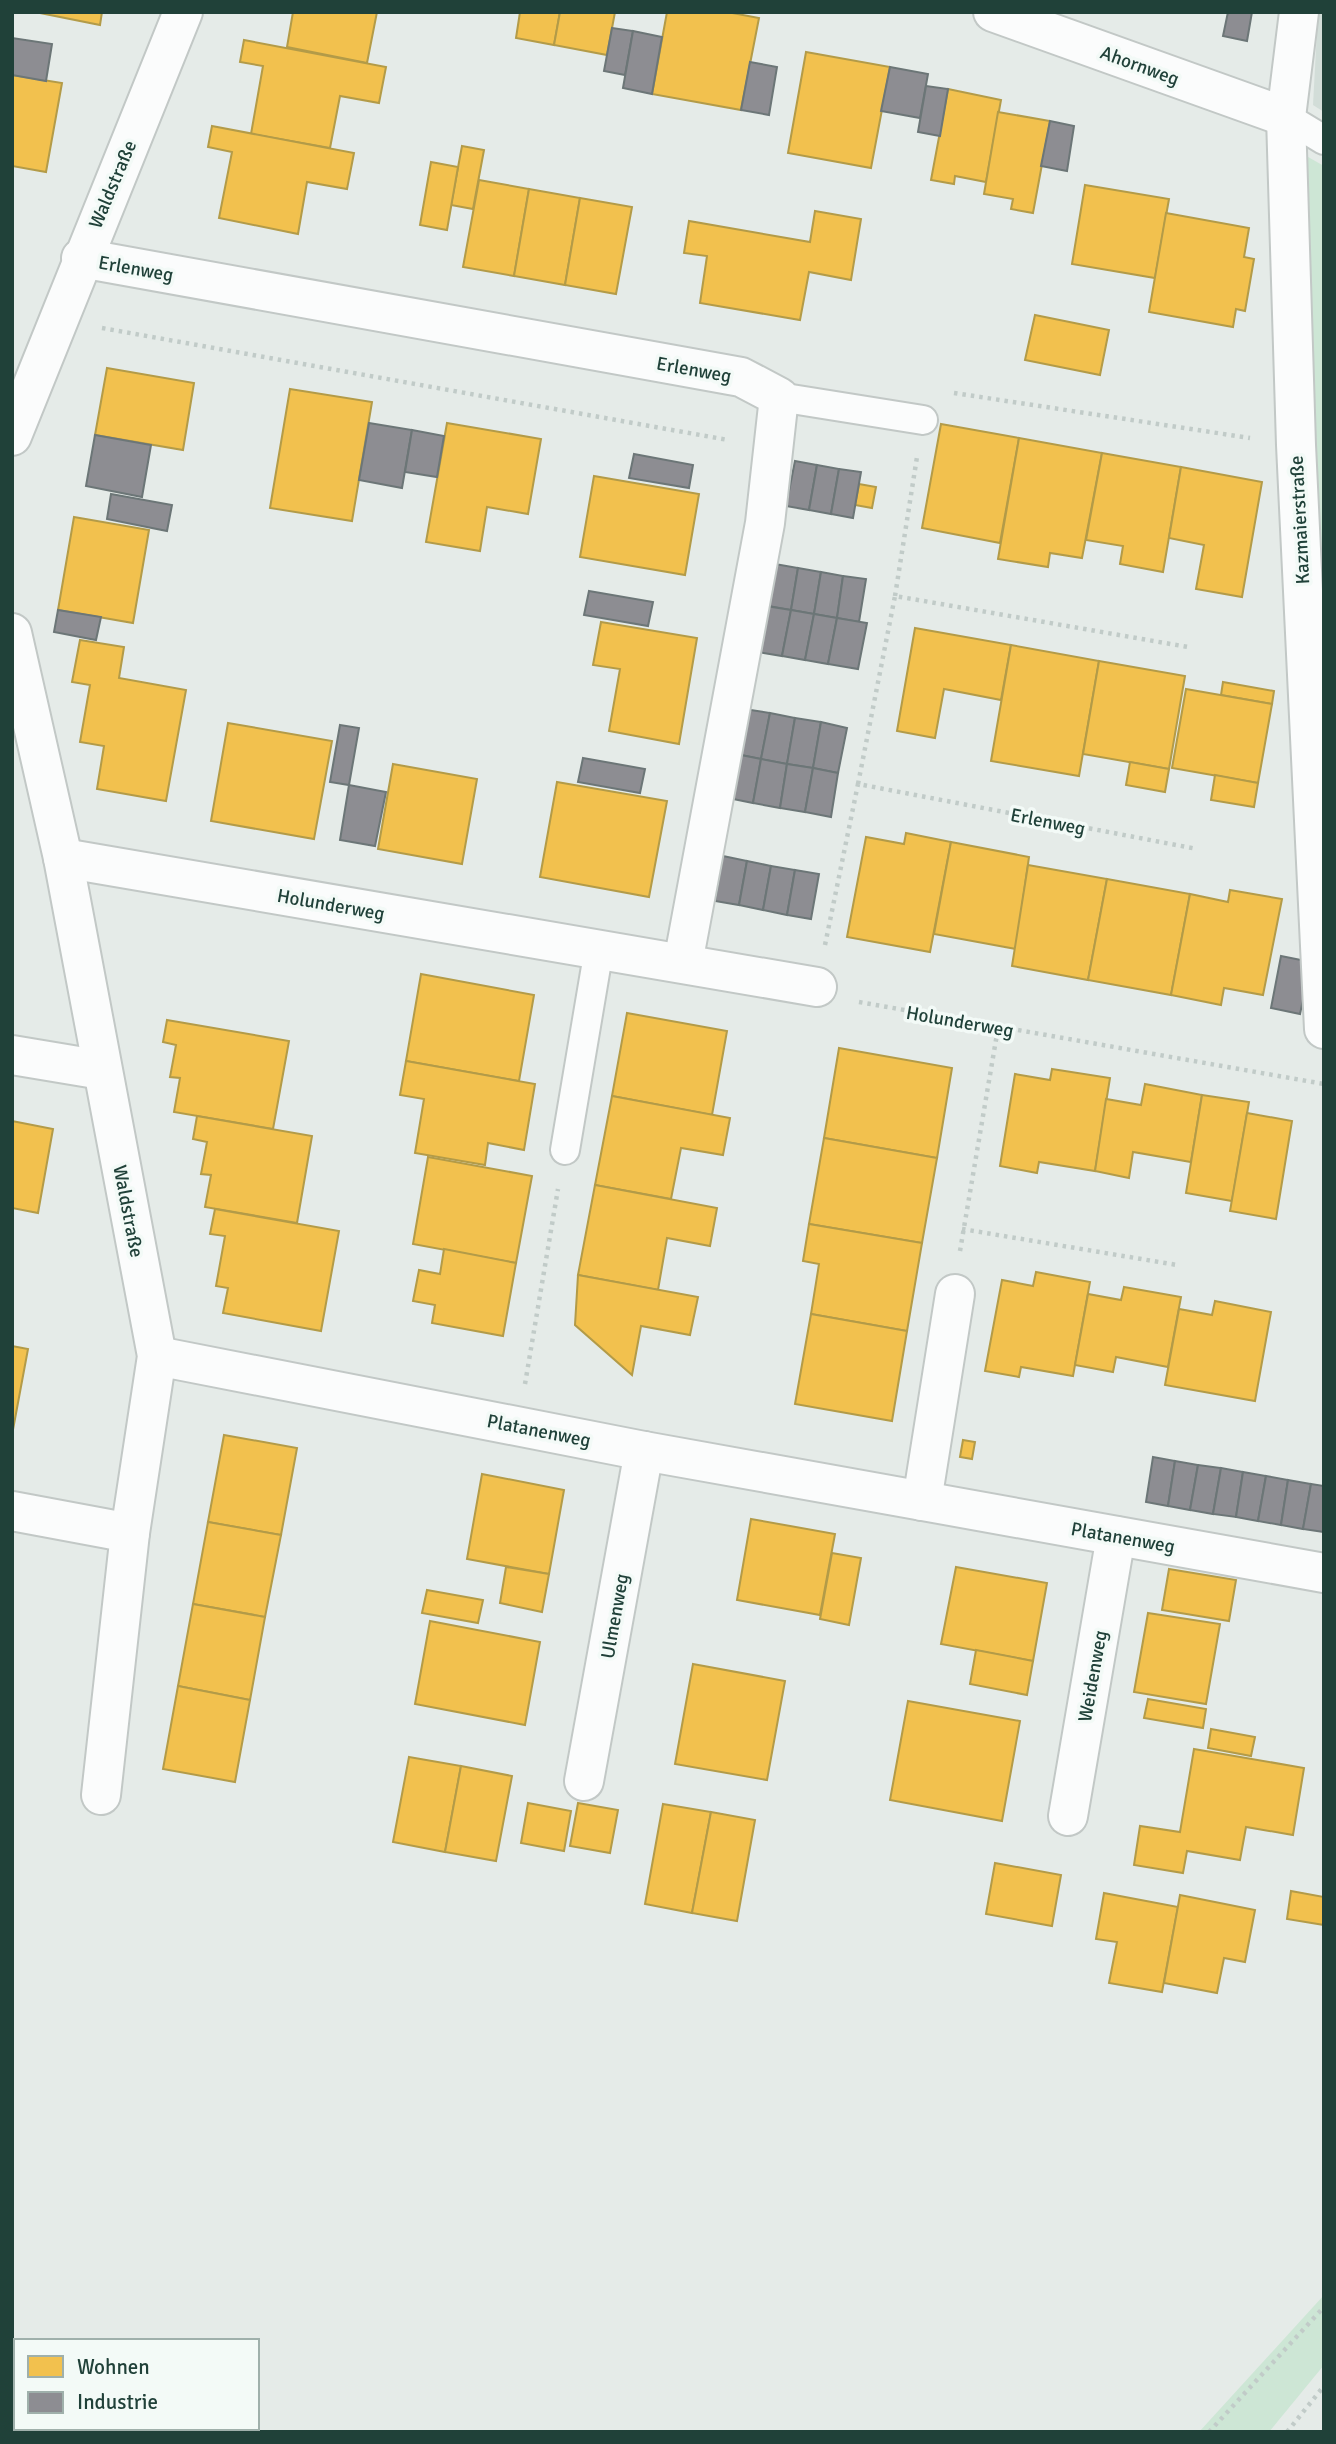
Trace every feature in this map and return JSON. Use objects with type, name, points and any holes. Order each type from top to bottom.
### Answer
[{"type":"street","name":"Waldstraße","points":[[12,436],[81,258],[183,12]]},
{"type":"street","name":"Ahornweg","points":[[993,12],[1286,117]]},
{"type":"street","name":"Kazmaierstraße","points":[[1299,12],[1286,117],[1296,445],[1324,1029]]},
{"type":"street","name":"Erlenweg","points":[[81,258],[741,377],[779,397]]},
{"type":"street","points":[[684,963],[765,523],[779,397]]},
{"type":"street","name":"Waldstraße","points":[[12,633],[63,858],[157,1356],[130,1533],[101,1795]]},
{"type":"street","name":"Holunderweg","points":[[63,858],[817,987]]},
{"type":"street","points":[[12,1055],[102,1070]]},
{"type":"street","points":[[922,1501],[955,1294]]},
{"type":"street","name":"Platanenweg","points":[[157,1356],[644,1451],[1324,1573]]},
{"type":"street","name":"Ulmenweg","points":[[584,1781],[644,1451]]},
{"type":"street","points":[[12,1511],[130,1533]]},
{"type":"street","name":"Weidenweg","points":[[1068,1816],[1116,1535]]},
{"type":"lane","points":[[1286,117],[1324,140]]},
{"type":"lane","points":[[779,397],[923,420]]},
{"type":"lane","points":[[565,1150],[599,949]]},
{"type":"path","points":[[57,320],[774,448]]},
{"type":"path","points":[[817,987],[895,596],[927,389],[1296,445]]},
{"type":"path","points":[[895,596],[1188,647]]},
{"type":"path","name":"Erlenweg","points":[[858,785],[1197,849]]},
{"type":"path","name":"Holunderweg","points":[[817,987],[841,999],[1324,1084]]},
{"type":"path","points":[[955,1294],[962,1229],[998,1027]]},
{"type":"path","points":[[518,1426],[565,1150]]},
{"type":"path","points":[[962,1229],[1177,1265]]},
{"type":"path","points":[[1209,2432],[1324,2307]]},
{"type":"path","points":[[1287,2432],[1324,2386]]},
{"type":"shaded area","points":[[1318,12],[1324,12],[1324,112],[1313,105]]},
{"type":"green space","points":[[1301,153],[1324,166],[1324,589],[1319,537]]},
{"type":"green space","points":[[1324,2295],[1324,2365],[1269,2432],[1199,2432]]},
{"type":"building: Wohnen","points":[[35,12],[102,12],[100,25]]},
{"type":"building: Wohnen","points":[[293,12],[377,12],[367,63],[287,47]]},
{"type":"building: Wohnen","points":[[520,12],[560,12],[554,45],[516,38]]},
{"type":"building: Wohnen","points":[[560,12],[615,12],[607,55],[554,45]]},
{"type":"building: Wohnen","points":[[667,12],[727,12],[759,18],[741,110],[652,94]]},
{"type":"building: Wohnen","points":[[244,40],[386,67],[379,103],[340,96],[330,148],[251,134],[263,66],[240,62]]},
{"type":"building: Wohnen","points":[[806,52],[890,67],[871,168],[788,153]]},
{"type":"building: Wohnen","points":[[12,75],[62,83],[46,172],[12,166]]},
{"type":"building: Wohnen","points":[[948,89],[1001,100],[986,182],[955,176],[954,184],[931,180]]},
{"type":"building: Wohnen","points":[[998,112],[1050,121],[1033,213],[1011,209],[1013,199],[984,194]]},
{"type":"building: Wohnen","points":[[212,126],[354,153],[347,189],[307,182],[298,234],[219,218],[232,152],[208,147]]},
{"type":"building: Wohnen","points":[[462,146],[484,150],[473,209],[451,205]]},
{"type":"building: Wohnen","points":[[431,162],[458,167],[447,230],[420,225]]},
{"type":"building: Wohnen","points":[[479,180],[529,189],[514,276],[463,267]]},
{"type":"building: Wohnen","points":[[1085,185],[1169,199],[1155,278],[1072,264]]},
{"type":"building: Wohnen","points":[[529,189],[580,198],[565,285],[514,276]]},
{"type":"building: Wohnen","points":[[580,198],[632,207],[616,294],[565,285]]},
{"type":"building: Wohnen","points":[[815,211],[861,219],[851,280],[809,272],[800,320],[700,303],[707,256],[684,253],[689,221],[810,242]]},
{"type":"building: Wohnen","points":[[1166,213],[1249,228],[1244,257],[1254,259],[1245,311],[1236,309],[1233,327],[1149,312]]},
{"type":"building: Wohnen","points":[[1035,315],[1109,330],[1100,375],[1025,360]]},
{"type":"building: Wohnen","points":[[107,368],[194,383],[183,450],[95,435]]},
{"type":"building: Wohnen","points":[[290,389],[372,402],[352,521],[270,508]]},
{"type":"building: Wohnen","points":[[447,423],[541,439],[528,514],[487,507],[480,551],[426,542]]},
{"type":"building: Wohnen","points":[[941,424],[1019,438],[1000,543],[922,528]]},
{"type":"building: Wohnen","points":[[1019,438],[1102,453],[1082,558],[1050,553],[1048,567],[998,559]]},
{"type":"building: Wohnen","points":[[1102,453],[1181,467],[1163,572],[1120,564],[1123,546],[1086,540]]},
{"type":"building: Wohnen","points":[[1181,467],[1262,482],[1242,597],[1196,589],[1204,545],[1169,538]]},
{"type":"building: Wohnen","points":[[594,476],[699,494],[685,575],[580,557]]},
{"type":"building: Wohnen","points":[[859,484],[876,487],[872,508],[855,505]]},
{"type":"building: Wohnen","points":[[74,517],[149,530],[133,623],[58,610]]},
{"type":"building: Wohnen","points":[[601,622],[697,638],[679,744],[609,731],[620,669],[593,665]]},
{"type":"building: Wohnen","points":[[915,628],[1011,645],[1001,700],[944,689],[935,738],[897,731]]},
{"type":"building: Wohnen","points":[[80,640],[124,647],[119,678],[186,690],[166,801],[97,789],[104,746],[80,742],[90,685],[72,682]]},
{"type":"building: Wohnen","points":[[1011,645],[1099,661],[1079,776],[991,761]]},
{"type":"building: Wohnen","points":[[1099,661],[1185,676],[1169,769],[1083,754]]},
{"type":"building: Wohnen","points":[[1223,682],[1274,691],[1272,704],[1221,695]]},
{"type":"building: Wohnen","points":[[1186,689],[1272,704],[1258,783],[1172,768]]},
{"type":"building: Wohnen","points":[[228,723],[332,741],[314,839],[211,821]]},
{"type":"building: Wohnen","points":[[1130,762],[1169,769],[1165,792],[1126,785]]},
{"type":"building: Wohnen","points":[[393,764],[477,779],[462,864],[378,849]]},
{"type":"building: Wohnen","points":[[1215,775],[1258,783],[1254,807],[1211,800]]},
{"type":"building: Wohnen","points":[[557,782],[667,801],[649,897],[540,877]]},
{"type":"building: Wohnen","points":[[906,833],[951,842],[930,952],[847,937],[866,837],[904,844]]},
{"type":"building: Wohnen","points":[[951,842],[1029,857],[1016,949],[934,934]]},
{"type":"building: Wohnen","points":[[1028,865],[1107,879],[1088,980],[1012,966]]},
{"type":"building: Wohnen","points":[[1107,879],[1190,894],[1171,995],[1088,980]]},
{"type":"building: Wohnen","points":[[1230,890],[1282,899],[1263,995],[1224,988],[1221,1005],[1171,995],[1190,894],[1228,902]]},
{"type":"building: Wohnen","points":[[421,974],[534,995],[519,1081],[406,1061]]},
{"type":"building: Wohnen","points":[[627,1013],[727,1031],[712,1115],[612,1096]]},
{"type":"building: Wohnen","points":[[167,1020],[289,1041],[273,1129],[174,1112],[180,1078],[170,1077],[176,1045],[163,1042]]},
{"type":"building: Wohnen","points":[[839,1048],[952,1068],[937,1158],[824,1138]]},
{"type":"building: Wohnen","points":[[406,1061],[535,1084],[524,1150],[488,1143],[485,1165],[415,1153],[424,1099],[400,1095]]},
{"type":"building: Wohnen","points":[[1052,1069],[1110,1078],[1095,1171],[1039,1162],[1037,1173],[1000,1166],[1015,1074],[1050,1080]]},
{"type":"building: Wohnen","points":[[1145,1084],[1202,1095],[1191,1162],[1133,1152],[1129,1178],[1095,1171],[1106,1099],[1141,1105]]},
{"type":"building: Wohnen","points":[[1202,1095],[1249,1102],[1232,1201],[1186,1193]]},
{"type":"building: Wohnen","points":[[612,1096],[730,1118],[723,1155],[681,1148],[671,1199],[595,1185]]},
{"type":"building: Wohnen","points":[[1247,1113],[1292,1121],[1276,1219],[1230,1211]]},
{"type":"building: Wohnen","points":[[197,1116],[312,1136],[297,1223],[205,1207],[211,1175],[201,1174],[207,1142],[193,1139]]},
{"type":"building: Wohnen","points":[[12,1121],[53,1129],[38,1213],[12,1208]]},
{"type":"building: Wohnen","points":[[824,1138],[937,1158],[922,1243],[809,1224]]},
{"type":"building: Wohnen","points":[[428,1157],[532,1176],[516,1263],[413,1244]]},
{"type":"building: Wohnen","points":[[595,1185],[717,1208],[710,1246],[667,1238],[658,1290],[578,1275]]},
{"type":"building: Wohnen","points":[[215,1209],[339,1231],[321,1331],[223,1313],[228,1288],[216,1286],[225,1236],[210,1234]]},
{"type":"building: Wohnen","points":[[809,1224],[922,1243],[907,1331],[811,1314],[819,1264],[803,1261]]},
{"type":"building: Wohnen","points":[[444,1249],[516,1263],[503,1336],[432,1323],[435,1305],[413,1301],[419,1270],[440,1274]]},
{"type":"building: Wohnen","points":[[1036,1272],[1090,1282],[1073,1376],[1021,1367],[1019,1377],[985,1371],[1002,1280],[1033,1286]]},
{"type":"building: Wohnen","points":[[578,1275],[698,1297],[690,1335],[641,1326],[632,1375],[575,1325]]},
{"type":"building: Wohnen","points":[[1124,1287],[1181,1297],[1168,1367],[1116,1357],[1113,1372],[1075,1365],[1088,1294],[1121,1300]]},
{"type":"building: Wohnen","points":[[1215,1301],[1271,1312],[1255,1401],[1165,1385],[1179,1309],[1212,1315]]},
{"type":"building: Wohnen","points":[[811,1314],[907,1331],[892,1421],[795,1404]]},
{"type":"building: Wohnen","points":[[12,1346],[28,1349],[12,1435]]},
{"type":"building: Wohnen","points":[[224,1435],[297,1448],[281,1535],[208,1522]]},
{"type":"building: Wohnen","points":[[963,1440],[975,1442],[972,1459],[960,1457]]},
{"type":"building: Wohnen","points":[[482,1474],[564,1490],[549,1574],[467,1559]]},
{"type":"building: Wohnen","points":[[751,1519],[835,1534],[820,1615],[737,1600]]},
{"type":"building: Wohnen","points":[[208,1522],[281,1535],[265,1617],[193,1604]]},
{"type":"building: Wohnen","points":[[832,1553],[861,1558],[849,1625],[820,1619]]},
{"type":"building: Wohnen","points":[[506,1567],[549,1574],[542,1612],[500,1603]]},
{"type":"building: Wohnen","points":[[956,1567],[1047,1583],[1033,1661],[941,1644]]},
{"type":"building: Wohnen","points":[[1169,1569],[1236,1580],[1229,1621],[1162,1610]]},
{"type":"building: Wohnen","points":[[427,1590],[483,1600],[478,1623],[422,1613]]},
{"type":"building: Wohnen","points":[[193,1604],[265,1617],[250,1700],[178,1686]]},
{"type":"building: Wohnen","points":[[1148,1613],[1220,1624],[1206,1704],[1134,1692]]},
{"type":"building: Wohnen","points":[[430,1621],[540,1642],[525,1725],[415,1704]]},
{"type":"building: Wohnen","points":[[976,1650],[1033,1661],[1027,1695],[970,1684]]},
{"type":"building: Wohnen","points":[[693,1664],[785,1681],[767,1780],[675,1764]]},
{"type":"building: Wohnen","points":[[178,1686],[250,1700],[235,1782],[163,1769]]},
{"type":"building: Wohnen","points":[[1148,1699],[1206,1709],[1203,1728],[1144,1718]]},
{"type":"building: Wohnen","points":[[908,1701],[1020,1721],[1002,1821],[890,1800]]},
{"type":"building: Wohnen","points":[[1211,1729],[1255,1737],[1251,1756],[1208,1748]]},
{"type":"building: Wohnen","points":[[1194,1749],[1304,1768],[1293,1835],[1246,1827],[1240,1860],[1187,1851],[1183,1873],[1134,1865],[1140,1826],[1180,1832]]},
{"type":"building: Wohnen","points":[[409,1757],[461,1766],[445,1852],[393,1842]]},
{"type":"building: Wohnen","points":[[461,1766],[512,1776],[496,1861],[445,1852]]},
{"type":"building: Wohnen","points":[[528,1803],[571,1811],[564,1851],[521,1843]]},
{"type":"building: Wohnen","points":[[578,1803],[618,1810],[610,1853],[570,1846]]},
{"type":"building: Wohnen","points":[[663,1804],[711,1812],[692,1913],[645,1904]]},
{"type":"building: Wohnen","points":[[711,1812],[755,1820],[737,1921],[692,1913]]},
{"type":"building: Wohnen","points":[[995,1863],[1061,1875],[1052,1926],[986,1914]]},
{"type":"building: Wohnen","points":[[1291,1891],[1324,1897],[1324,1925],[1287,1919]]},
{"type":"building: Wohnen","points":[[1104,1893],[1178,1907],[1162,1992],[1109,1983],[1117,1942],[1096,1939]]},
{"type":"building: Wohnen","points":[[1180,1895],[1255,1910],[1245,1962],[1224,1958],[1217,1993],[1164,1983]]},
{"type":"building: Industrie","points":[[1228,12],[1252,12],[1247,41],[1223,36]]},
{"type":"building: Industrie","points":[[612,28],[633,31],[625,75],[604,71]]},
{"type":"building: Industrie","points":[[633,31],[662,37],[652,94],[623,88]]},
{"type":"building: Industrie","points":[[12,38],[52,44],[46,81],[12,75]]},
{"type":"building: Industrie","points":[[750,62],[777,67],[769,115],[741,110]]},
{"type":"building: Industrie","points":[[890,67],[928,74],[920,118],[881,111]]},
{"type":"building: Industrie","points":[[926,86],[948,89],[940,136],[918,132]]},
{"type":"building: Industrie","points":[[1050,121],[1074,126],[1067,171],[1041,166]]},
{"type":"building: Industrie","points":[[369,423],[412,430],[402,488],[359,480]]},
{"type":"building: Industrie","points":[[412,430],[444,436],[437,477],[405,472]]},
{"type":"building: Industrie","points":[[95,435],[151,445],[142,497],[86,486]]},
{"type":"building: Industrie","points":[[634,454],[693,465],[689,488],[629,478]]},
{"type":"building: Industrie","points":[[795,461],[817,465],[809,510],[786,506]]},
{"type":"building: Industrie","points":[[817,465],[839,469],[831,514],[809,510]]},
{"type":"building: Industrie","points":[[839,469],[861,472],[853,518],[831,514]]},
{"type":"building: Industrie","points":[[111,494],[172,505],[167,531],[107,519]]},
{"type":"building: Industrie","points":[[775,564],[798,568],[791,610],[768,606]]},
{"type":"building: Industrie","points":[[798,568],[821,572],[814,614],[791,610]]},
{"type":"building: Industrie","points":[[821,572],[843,576],[837,618],[814,614]]},
{"type":"building: Industrie","points":[[843,576],[866,579],[859,622],[837,618]]},
{"type":"building: Industrie","points":[[589,591],[653,602],[648,626],[584,615]]},
{"type":"building: Industrie","points":[[766,606],[791,610],[782,656],[758,652]]},
{"type":"building: Industrie","points":[[58,610],[101,617],[96,640],[54,632]]},
{"type":"building: Industrie","points":[[791,610],[814,614],[805,660],[782,656]]},
{"type":"building: Industrie","points":[[814,614],[837,618],[828,664],[805,660]]},
{"type":"building: Industrie","points":[[837,618],[867,623],[858,669],[828,664]]},
{"type":"building: Industrie","points":[[744,709],[770,713],[761,759],[736,754]]},
{"type":"building: Industrie","points":[[770,713],[795,718],[787,764],[761,759]]},
{"type":"building: Industrie","points":[[795,718],[821,722],[813,768],[787,764]]},
{"type":"building: Industrie","points":[[821,722],[847,728],[838,773],[813,768]]},
{"type":"building: Industrie","points":[[340,725],[359,728],[349,785],[330,782]]},
{"type":"building: Industrie","points":[[736,754],[761,759],[753,803],[728,798]]},
{"type":"building: Industrie","points":[[583,758],[645,769],[640,793],[578,782]]},
{"type":"building: Industrie","points":[[761,759],[787,764],[780,808],[753,803]]},
{"type":"building: Industrie","points":[[787,764],[813,768],[805,812],[780,808]]},
{"type":"building: Industrie","points":[[813,768],[838,773],[831,817],[805,812]]},
{"type":"building: Industrie","points":[[349,785],[386,792],[375,846],[340,840]]},
{"type":"building: Industrie","points":[[723,856],[747,861],[739,905],[715,901]]},
{"type":"building: Industrie","points":[[747,861],[771,866],[763,910],[739,905]]},
{"type":"building: Industrie","points":[[771,866],[795,870],[787,915],[763,910]]},
{"type":"building: Industrie","points":[[795,870],[819,874],[811,919],[787,915]]},
{"type":"building: Industrie","points":[[1281,956],[1311,962],[1300,1014],[1271,1008]]},
{"type":"building: Industrie","points":[[1153,1457],[1175,1461],[1168,1506],[1146,1502]]},
{"type":"building: Industrie","points":[[1175,1461],[1198,1465],[1190,1510],[1168,1506]]},
{"type":"building: Industrie","points":[[1198,1465],[1221,1468],[1213,1514],[1190,1510]]},
{"type":"building: Industrie","points":[[1221,1468],[1243,1472],[1236,1517],[1213,1514]]},
{"type":"building: Industrie","points":[[1243,1472],[1266,1476],[1258,1521],[1236,1517]]},
{"type":"building: Industrie","points":[[1266,1476],[1288,1480],[1281,1525],[1258,1521]]},
{"type":"building: Industrie","points":[[1288,1480],[1311,1484],[1303,1529],[1281,1525]]},
{"type":"building: Industrie","points":[[1311,1484],[1324,1486],[1324,1532],[1303,1529]]}]
